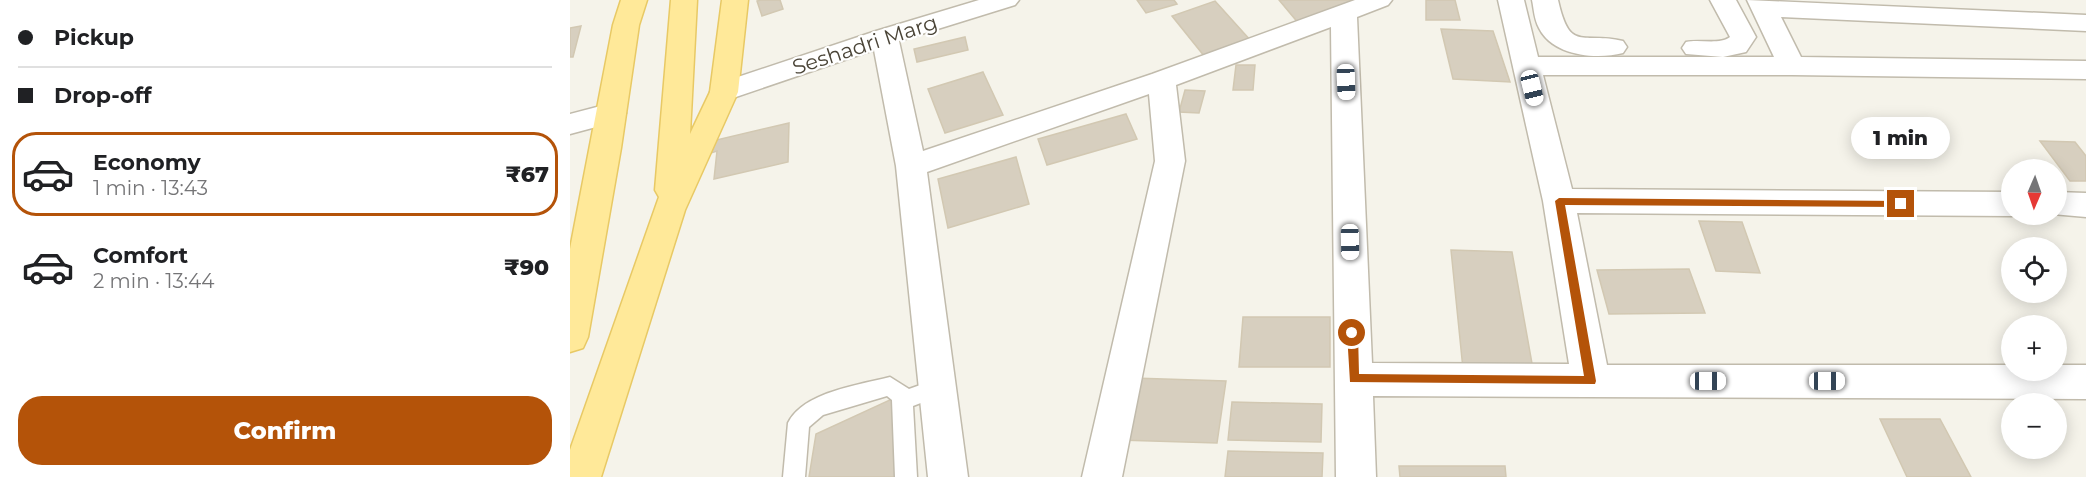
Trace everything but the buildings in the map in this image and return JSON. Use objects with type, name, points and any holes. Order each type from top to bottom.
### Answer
[{"type":"main road","points":[[570,337],[579,242],[612,113],[626,25],[634,0]]},
{"type":"main road","points":[[669,210],[684,0]]},
{"type":"main road","points":[[581,477],[669,210],[724,92],[735,0]]},
{"type":"street","name":"Seshadri Marg","points":[[724,92],[885,37],[1006,0]]},
{"type":"street","points":[[911,166],[1162,80],[1379,0]]},
{"type":"street","points":[[1511,0],[1559,201],[1591,381]]},
{"type":"street","points":[[1545,0],[1552,28],[1564,40],[1577,46],[1723,49],[1737,46],[1743,37],[1723,0]]},
{"type":"street","points":[[1762,5],[1792,66]]},
{"type":"street","points":[[1762,5],[1953,18],[2086,23]]},
{"type":"street","points":[[1344,14],[1356,477]]},
{"type":"street","points":[[1953,18],[1986,68]]},
{"type":"street","points":[[885,37],[911,166],[948,477]]},
{"type":"street","points":[[1526,66],[1792,66],[2086,70]]},
{"type":"street","points":[[1102,477],[1170,161],[1162,80]]},
{"type":"street","points":[[570,124],[612,113]]},
{"type":"street","points":[[1559,201],[2001,204]]},
{"type":"street","points":[[2067,204],[2086,205]]},
{"type":"street","points":[[1354,379],[2086,382]]},
{"type":"lane","points":[[794,477],[799,423],[816,406],[890,386],[906,399],[937,388]]},
{"type":"lane","points":[[902,396],[906,477]]},
{"type":"lane","points":[[904,443],[942,431]]},
{"type":"route","points":[[1352,333],[1354,379],[1591,381],[1559,201],[1901,204]]}]
